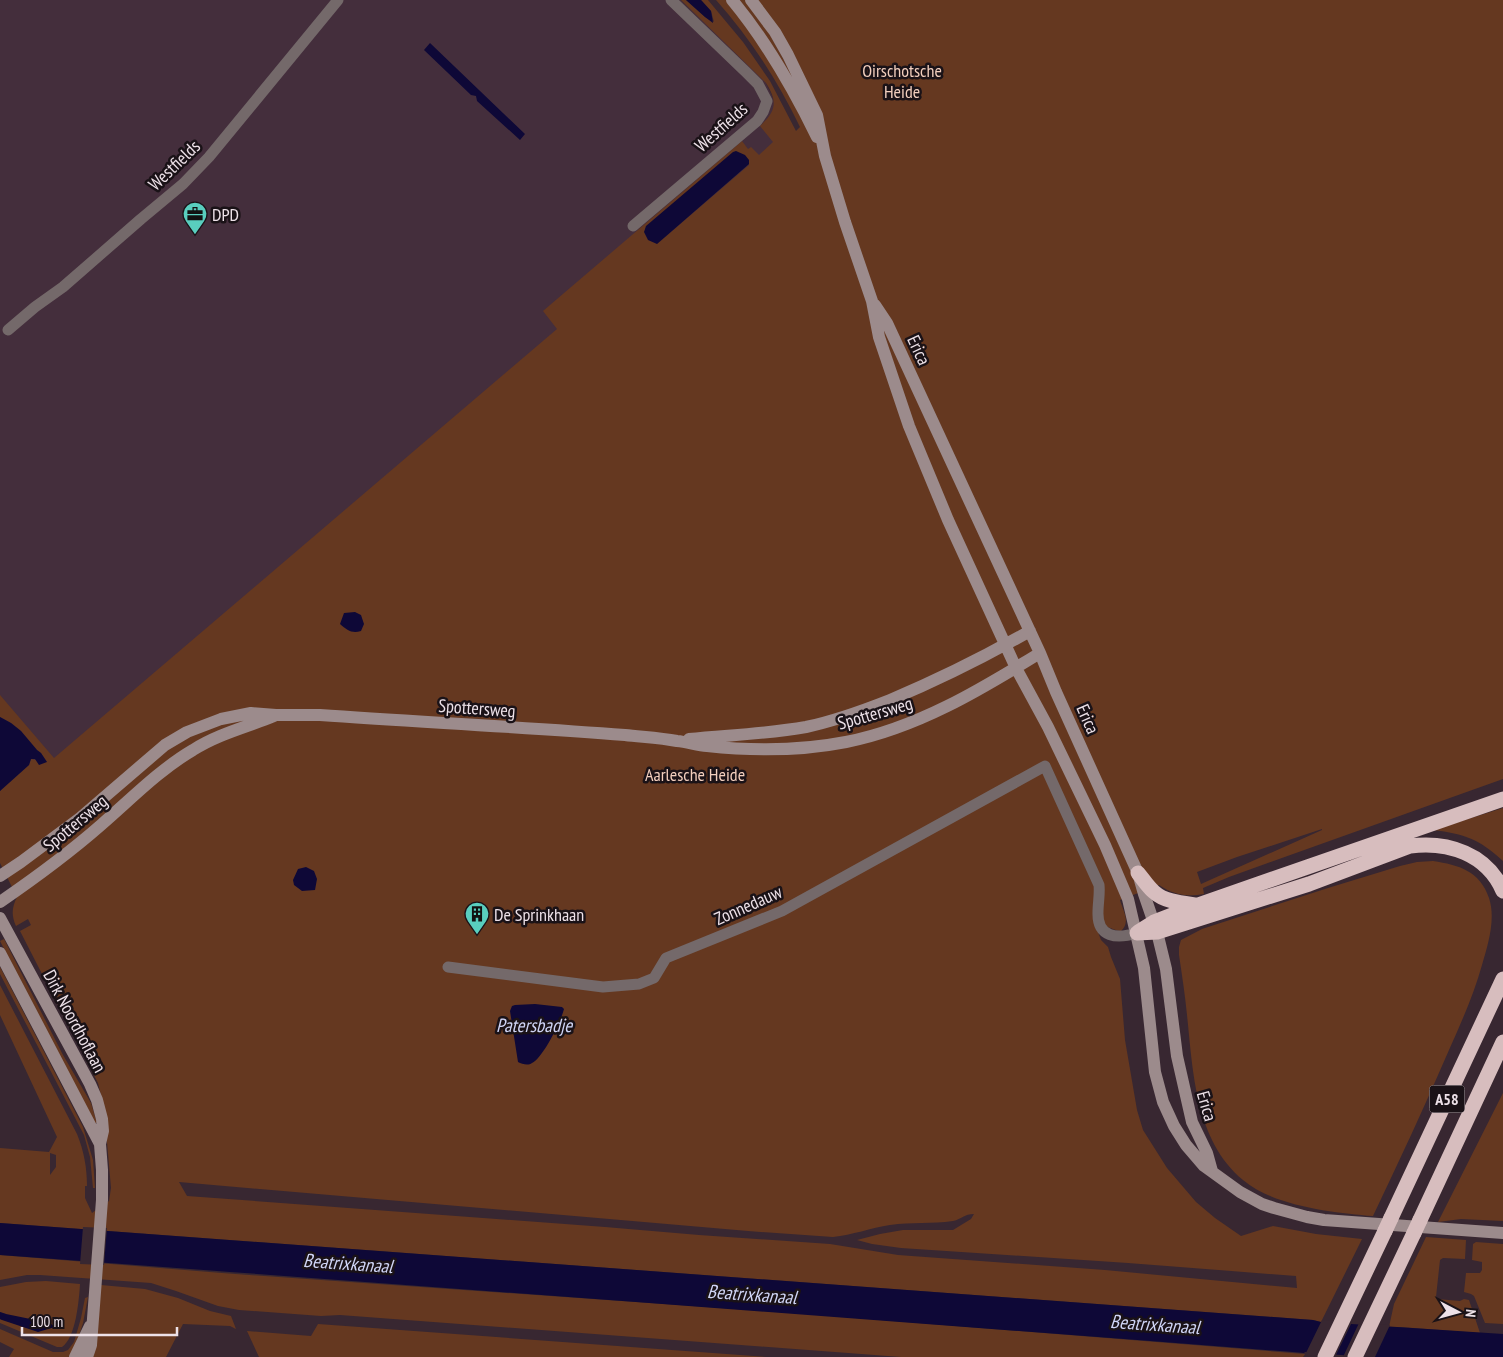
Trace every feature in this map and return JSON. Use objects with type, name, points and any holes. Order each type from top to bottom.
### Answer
[{"type":"highway","points":[[1155,927],[1198,905],[1503,799]]},
{"type":"highway","points":[[1137,933],[1310,884],[1410,846],[1418,845],[1434,844],[1447,846],[1471,855],[1488,869],[1496,878],[1503,891]]},
{"type":"highway","points":[[1138,873],[1153,892],[1163,898],[1174,902],[1198,905]]},
{"type":"highway","name":"A58","points":[[1325,1357],[1503,979]]},
{"type":"highway","name":"A58","points":[[1355,1357],[1503,1042]]},
{"type":"highway","name":"A58","points":[[1492,1066],[1503,1050]]},
{"type":"main road","name":"Erica","points":[[732,0],[752,25],[789,82],[825,156]]},
{"type":"main road","name":"Erica","points":[[751,0],[775,32],[817,114],[825,156],[854,252],[872,301],[879,337],[909,426],[948,520],[1016,668],[1048,727],[1105,845],[1128,899],[1144,968],[1155,1072],[1163,1102],[1174,1126],[1186,1145],[1204,1166],[1240,1192],[1262,1204],[1307,1217],[1349,1222],[1503,1233]]},
{"type":"main road","name":"Erica","points":[[872,301],[887,323],[1030,631],[1138,873],[1166,969],[1177,1056],[1190,1114],[1212,1171]]},
{"type":"main road","name":"Spottersweg","points":[[675,740],[762,733],[807,726],[851,715],[921,687],[978,660],[1030,631]]},
{"type":"main road","name":"Spottersweg","points":[[0,876],[80,818],[165,745],[187,732],[221,719],[251,713],[329,716],[614,735],[675,740],[705,746],[761,750],[793,748],[845,742],[874,736],[916,722],[1040,654]]},
{"type":"main road","name":"Spottersweg","points":[[0,902],[35,878],[97,828],[161,772],[192,750],[220,736],[276,715]]},
{"type":"main road","name":"Dirk Noordhoflaan","points":[[0,918],[93,1092],[102,1119],[103,1131],[100,1144],[102,1200],[91,1345],[87,1357]]},
{"type":"main road","name":"Dirk Noordhoflaan","points":[[0,953],[100,1144]]},
{"type":"main road","name":"Dirk Noordhoflaan","points":[[75,1357],[92,1322]]},
{"type":"street","name":"Westfields","points":[[8,330],[63,287],[183,184],[209,157],[338,0]]},
{"type":"street","name":"Westfields","points":[[633,226],[757,120],[764,112],[767,100],[758,84],[671,0]]},
{"type":"street","name":"Zonnedauw","points":[[448,966],[603,987],[639,984],[654,978],[666,958],[782,911],[1045,766],[1099,885],[1099,924],[1104,932],[1113,936],[1137,933]]},
{"type":"shaded area","points":[[0,0],[681,0],[764,79],[792,139],[0,842]]},
{"type":"green space","name":"Aarlesche Heide","points":[[681,0],[686,0],[705,17],[714,22],[711,11],[701,0],[708,0],[743,42],[770,81],[796,131],[800,127],[773,77],[752,45],[716,0],[727,0],[818,111],[755,0],[1503,0],[1503,779],[1229,877],[1203,888],[1204,894],[1181,894],[1159,885],[1120,900],[1126,920],[1121,931],[1095,924],[1101,940],[1108,947],[1120,979],[1125,1040],[1137,1110],[1143,1130],[1167,1168],[1196,1202],[1241,1236],[1273,1226],[1316,1234],[1362,1239],[1321,1322],[0,1223],[0,1148],[49,1152],[57,1137],[0,1015],[0,985],[77,1134],[86,1166],[87,1186],[85,1186],[85,1198],[92,1213],[109,1201],[111,1188],[104,1108],[98,1083],[20,931],[31,925],[28,919],[16,926],[13,911],[17,897],[0,863],[0,791],[29,765],[31,759],[47,762],[21,731],[0,717],[0,695],[54,758],[557,329],[543,311],[742,141],[748,149],[751,147],[759,155],[773,142],[760,126],[769,116],[774,106],[774,101],[766,83]],"holes":[[[749,160],[749,165],[657,244]],[[1322,829],[1201,884],[1197,872]],[[50,1153],[56,1155],[56,1167],[50,1175]],[[179,1182],[833,1237],[890,1225],[953,1221],[974,1214],[971,1219],[953,1230],[903,1230],[857,1240],[901,1248],[1296,1276],[1297,1288],[1105,1270],[898,1255],[830,1244],[187,1196]]]},
{"type":"green space","points":[[736,0],[747,0],[760,16],[810,108]]},
{"type":"green space","points":[[1503,808],[1503,861],[1486,847],[1471,839],[1454,833],[1433,830]]},
{"type":"green space","points":[[1433,861],[1460,867],[1480,881],[1491,906],[1490,932],[1479,976],[1467,1008],[1373,1216],[1305,1207],[1287,1202],[1256,1189],[1243,1180],[1227,1164],[1215,1145],[1199,1104],[1179,955],[1181,940],[1202,929],[1328,888],[1400,866]]},
{"type":"green space","points":[[4,939],[63,1055],[91,1103],[97,1123],[93,1123],[0,941]]},
{"type":"green space","points":[[0,967],[83,1127],[93,1160],[95,1188],[93,1188],[90,1157],[84,1135],[0,974]]},
{"type":"green space","points":[[1503,1093],[1503,1221],[1461,1219],[1438,1222]]},
{"type":"green space","points":[[1426,1237],[1466,1240],[1465,1259],[1443,1258],[1440,1260],[1436,1297],[1437,1299],[1469,1300],[1480,1333],[1389,1327],[1394,1304]]},
{"type":"green space","points":[[1476,1242],[1503,1244],[1503,1324],[1485,1323],[1474,1296],[1464,1292],[1466,1273],[1480,1273],[1482,1270],[1482,1262],[1472,1260],[1473,1244]]},
{"type":"green space","points":[[0,1255],[222,1273],[806,1314],[1305,1354],[1303,1357],[901,1357],[340,1315],[321,1316],[239,1310],[218,1306],[151,1283],[40,1275],[27,1275],[0,1280]]},
{"type":"green space","points":[[46,1281],[80,1284],[74,1327],[71,1336],[62,1347],[57,1347],[0,1323],[0,1319],[2,1320],[6,1314],[0,1312],[0,1287],[26,1282]]},
{"type":"green space","points":[[101,1285],[145,1289],[178,1298],[210,1311],[231,1316],[236,1329],[230,1326],[183,1324],[166,1357],[90,1357]]},
{"type":"green space","points":[[88,1297],[83,1323],[72,1357],[9,1357],[14,1349],[0,1342],[0,1329],[53,1352],[68,1350],[74,1342],[85,1298]]},
{"type":"green space","points":[[318,1324],[767,1357],[259,1357],[247,1331],[311,1336]]},
{"type":"water","points":[[686,0],[701,0],[711,11],[713,23],[705,17]]},
{"type":"water","points":[[430,43],[525,134],[520,140],[477,101],[476,96],[471,95],[424,50]]},
{"type":"water","points":[[736,151],[745,155],[749,160],[749,164],[657,244],[648,240],[644,232],[646,226]]},
{"type":"water","points":[[355,612],[361,615],[364,624],[361,631],[352,632],[340,624],[344,613]]},
{"type":"water","points":[[0,717],[21,731],[47,762],[39,765],[35,759],[31,759],[29,765],[0,791]]},
{"type":"water","points":[[306,867],[314,871],[317,879],[315,890],[302,891],[294,885],[293,880],[298,869]]},
{"type":"water","name":"Patersbadje","points":[[535,1004],[562,1007],[564,1009],[546,1047],[536,1060],[525,1064],[518,1062],[510,1011],[512,1006],[515,1005]]},
{"type":"water","name":"Beatrixkanaal","points":[[0,1223],[1503,1334],[1503,1357],[1365,1357],[1304,1353],[0,1255]]},
{"type":"water","points":[[0,1312],[50,1323],[55,1327],[38,1332],[0,1319]]},
{"type":"pier","points":[[83,1227],[107,1228],[104,1265],[80,1264]]},
{"type":"pier","points":[[1322,1320],[1352,1322],[1335,1357],[1305,1355]]},
{"type":"pier","points":[[1359,1323],[1390,1325],[1375,1357],[1343,1357]]},
{"type":"place","name":"DPD","points":[[195,235]]},
{"type":"place","name":"De Sprinkhaan","points":[[477,935]]},
{"type":"park label","name":"Oirschotsche Heide","points":[[902,80]]}]
